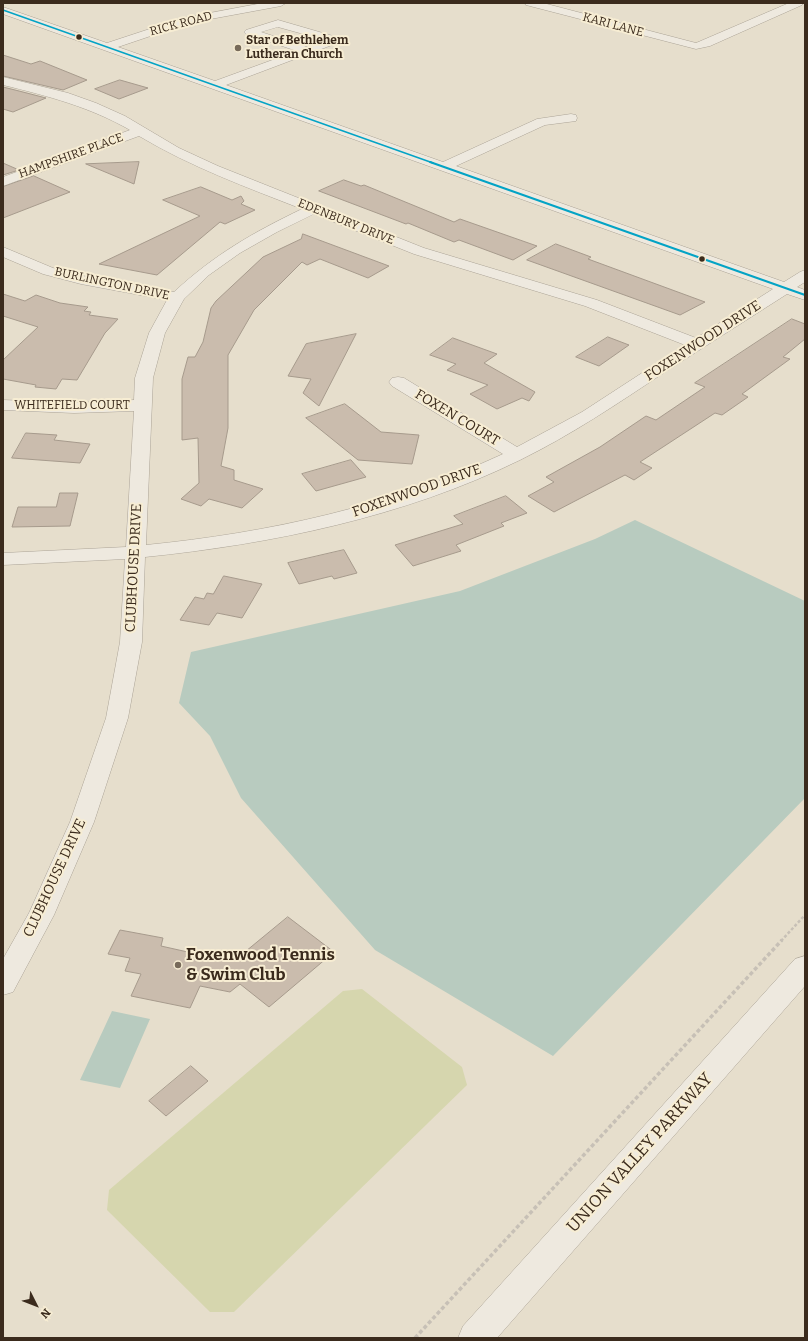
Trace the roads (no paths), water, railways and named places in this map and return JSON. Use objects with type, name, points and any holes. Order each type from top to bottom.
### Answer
[{"type":"street","name":"RICK ROAD","points":[[106,47],[187,20],[282,3]]},
{"type":"street","name":"KARI LANE","points":[[530,3],[696,46],[706,44],[798,3]]},
{"type":"street","points":[[3,10],[805,295]]},
{"type":"street","points":[[216,85],[336,40],[278,23],[250,32],[309,50]]},
{"type":"street","name":"EDENBURY DRIVE","points":[[3,81],[64,96],[92,106],[120,119],[174,151],[213,169],[419,251],[591,303],[698,344]]},
{"type":"street","points":[[445,166],[542,122],[571,118]]},
{"type":"street","name":"HAMPSHIRE PLACE","points":[[3,182],[140,131]]},
{"type":"street","name":"CLUBHOUSE DRIVE","points":[[3,984],[41,915],[82,822],[117,718],[131,642],[136,552],[141,405],[144,378],[157,333],[177,297],[204,272],[235,250],[272,229],[314,209]]},
{"type":"street","name":"BURLINGTON DRIVE","points":[[3,251],[48,271],[86,281],[177,297]]},
{"type":"street","name":"FOXENWOOD DRIVE","points":[[3,558],[43,558],[136,552],[204,545],[269,534],[341,518],[397,502],[462,478],[516,454],[565,429],[805,275]]},
{"type":"street","name":"FOXEN COURT","points":[[398,382],[516,454]]},
{"type":"street","name":"WHITEFIELD COURT","points":[[3,405],[74,408],[141,405]]},
{"type":"street","name":"UNION VALLEY PARKWAY","points":[[475,1338],[805,967]]},
{"type":"place","name":"Star of Bethlehem Lutheran Church","points":[[238,48]]},
{"type":"place","name":"Foxenwood Tennis & Swim Club","points":[[178,965]]}]
